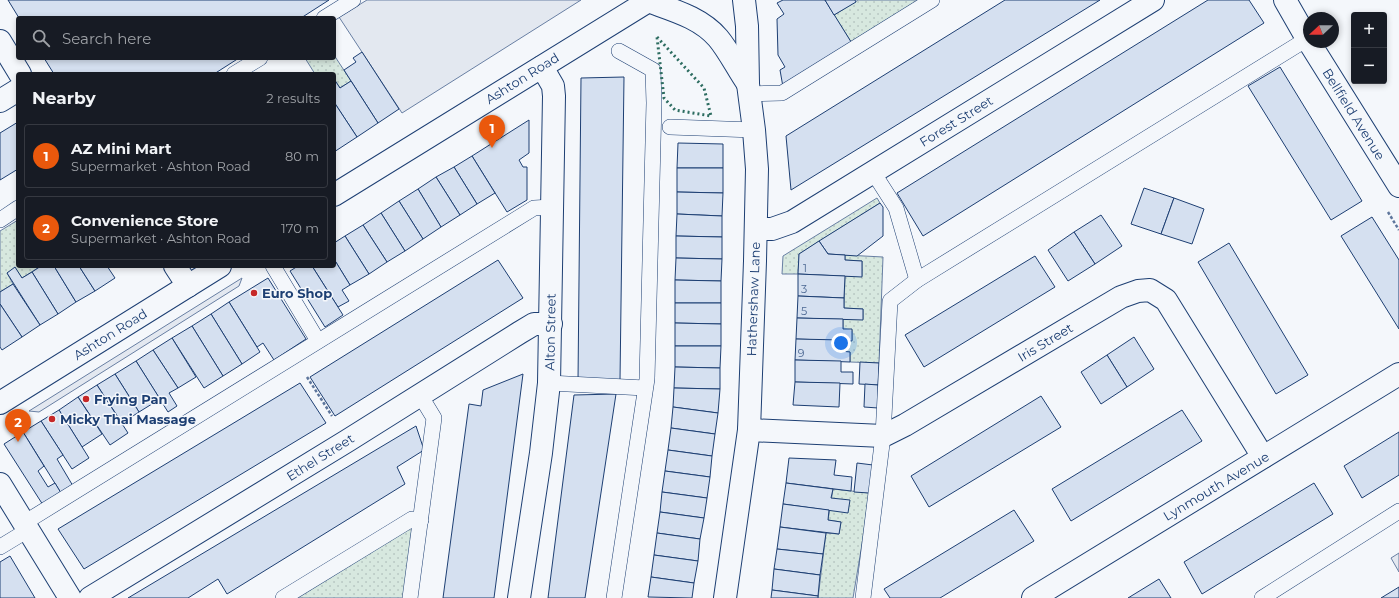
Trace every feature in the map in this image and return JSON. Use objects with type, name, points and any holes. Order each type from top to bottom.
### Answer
[{"type":"main road","name":"Hathershaw Lane","points":[[725,598],[749,430],[756,229],[757,169],[754,130],[748,90],[747,26],[744,0]]},
{"type":"main road","name":"Forest Street","points":[[756,229],[772,229],[792,222],[1153,0]]},
{"type":"main road","name":"Bellfield Avenue","points":[[1285,0],[1303,32]]},
{"type":"main road","points":[[649,1],[685,14],[704,25],[718,38],[748,90]]},
{"type":"main road","name":"Ashton Road","points":[[336,194],[649,1]]},
{"type":"main road","points":[[0,41],[19,72]]},
{"type":"main road","name":"Bellfield Avenue","points":[[1312,48],[1399,186]]},
{"type":"main road","name":"Alton Street","points":[[519,598],[550,383],[554,96],[553,86],[542,67]]},
{"type":"main road","points":[[0,101],[16,91]]},
{"type":"main road","points":[[176,268],[188,286]]},
{"type":"main road","name":"Ashton Road","points":[[0,403],[217,268]]},
{"type":"main road","name":"Iris Street","points":[[883,436],[1121,297],[1138,291],[1150,290],[1166,300],[1263,457]]},
{"type":"main road","name":"Ethel Street","points":[[90,598],[347,441],[534,324],[551,324]]},
{"type":"main road","name":"Lynmouth Avenue","points":[[1033,598],[1399,374]]},
{"type":"main road","points":[[749,430],[883,436]]},
{"type":"main road","points":[[0,484],[70,598]]},
{"type":"lane","points":[[327,16],[353,0]]},
{"type":"lane","points":[[748,90],[782,93],[932,0]]},
{"type":"lane","points":[[863,598],[883,436],[890,301],[917,280],[1303,44]]},
{"type":"lane","points":[[614,598],[647,379],[654,103],[653,70],[619,51]]},
{"type":"lane","points":[[237,72],[257,60]]},
{"type":"lane","points":[[670,128],[754,130]]},
{"type":"lane","points":[[873,172],[896,208],[917,280]]},
{"type":"lane","points":[[0,547],[26,527],[318,341],[534,208],[552,207]]},
{"type":"lane","points":[[0,220],[16,209]]},
{"type":"lane","points":[[274,268],[318,341]]},
{"type":"lane","points":[[550,383],[645,388]]},
{"type":"lane","points":[[410,598],[422,520],[434,418],[420,395]]},
{"type":"lane","points":[[1262,598],[1399,511]]},
{"type":"lane","points":[[284,598],[412,519],[422,520]]},
{"type":"path","points":[[294,356],[347,441]]},
{"type":"shaded area","points":[[367,0],[581,0],[402,113],[339,17]]},
{"type":"shaded area","points":[[858,0],[925,0],[853,45],[834,15]]},
{"type":"shaded area","points":[[336,58],[351,81],[340,88],[336,82],[336,72],[314,72],[306,60],[336,60]]},
{"type":"shaded area","points":[[877,198],[880,203],[799,254],[798,274],[782,274],[783,256]]},
{"type":"shaded area","points":[[16,221],[16,268],[38,268],[22,278],[15,268],[7,273],[13,284],[0,292],[0,231]]},
{"type":"shaded area","points":[[845,255],[883,257],[879,363],[850,362],[850,352],[841,351],[842,340],[852,340],[852,330],[843,329],[843,319],[863,319],[863,309],[844,308],[845,276],[862,276],[862,261],[845,260]]},
{"type":"shaded area","points":[[242,278],[239,286],[39,412],[29,411]]},
{"type":"shaded area","points":[[833,489],[869,493],[853,598],[818,598],[826,533],[839,534],[841,522],[828,520]]},
{"type":"shaded area","points":[[408,528],[412,528],[404,598],[295,598]]},
{"type":"shaded area","points":[[1399,553],[1399,572],[1391,558]]},
{"type":"building","points":[[8,0],[329,0],[304,16],[18,16]]},
{"type":"building","points":[[783,0],[825,0],[853,45],[783,87],[780,70],[785,67],[778,55],[777,19],[784,14],[777,3]]},
{"type":"building","points":[[825,0],[855,0],[856,2],[834,15]]},
{"type":"building","points":[[1005,0],[1100,0],[791,190],[786,136]]},
{"type":"building","points":[[1208,0],[1249,0],[1264,23],[923,236],[897,193]]},
{"type":"building","points":[[362,52],[399,109],[378,123],[344,70],[356,62],[353,58]]},
{"type":"building","points":[[45,60],[236,60],[217,72],[53,72]]},
{"type":"building","points":[[1280,67],[1362,201],[1331,220],[1248,86]]},
{"type":"building","points":[[624,77],[620,380],[578,381],[581,78]]},
{"type":"building","points":[[351,81],[378,123],[357,137],[336,105],[336,82],[340,88]]},
{"type":"building","points":[[336,105],[357,137],[336,151]]},
{"type":"building","points":[[529,120],[529,153],[519,160],[523,167],[527,167],[527,200],[507,212],[472,156]]},
{"type":"building","points":[[16,123],[16,170],[0,180],[0,133]]},
{"type":"building","points":[[678,143],[723,144],[723,168],[677,168]]},
{"type":"building","points":[[472,156],[495,193],[477,204],[454,167]]},
{"type":"building","points":[[454,167],[477,204],[460,215],[436,177]]},
{"type":"building","points":[[677,168],[723,168],[723,193],[677,192]]},
{"type":"building","points":[[436,177],[460,215],[441,227],[418,189]]},
{"type":"building","points":[[1144,188],[1174,198],[1161,234],[1131,224]]},
{"type":"building","points":[[418,189],[441,227],[423,239],[399,201]]},
{"type":"building","points":[[677,192],[723,193],[722,216],[677,214]]},
{"type":"building","points":[[1174,198],[1204,209],[1192,244],[1161,234]]},
{"type":"building","points":[[399,201],[423,239],[405,251],[381,213]]},
{"type":"building","points":[[880,203],[883,207],[883,236],[857,256],[828,254],[819,241]]},
{"type":"building","points":[[381,213],[405,251],[387,262],[363,225]]},
{"type":"building","points":[[677,214],[722,216],[722,237],[676,236]]},
{"type":"building","points":[[1101,215],[1122,246],[1095,264],[1074,232]]},
{"type":"building","points":[[1372,217],[1399,260],[1399,329],[1341,236]]},
{"type":"building","points":[[363,225],[387,262],[369,274],[345,236]]},
{"type":"building","points":[[1074,232],[1095,264],[1068,281],[1048,250]]},
{"type":"building","points":[[345,236],[369,274],[350,285],[336,262],[336,242]]},
{"type":"building","points":[[676,236],[722,237],[722,259],[676,258]]},
{"type":"building","points":[[819,241],[828,254],[845,255],[845,260],[862,261],[862,277],[798,274],[799,254]]},
{"type":"building","points":[[1229,243],[1308,375],[1276,394],[1198,262]]},
{"type":"building","points":[[1035,256],[1055,287],[924,367],[905,335]]},
{"type":"building","points":[[676,258],[722,259],[721,281],[675,280]]},
{"type":"building","points":[[498,260],[523,298],[335,416],[310,377]]},
{"type":"building","points":[[336,262],[350,285],[342,290],[349,301],[338,307],[313,268],[336,268]]},
{"type":"building","points":[[15,267],[22,278],[32,272],[58,314],[40,325],[7,273]]},
{"type":"building","points":[[38,268],[55,268],[76,302],[58,314],[32,272]]},
{"type":"building","points":[[55,268],[80,268],[95,291],[76,302]]},
{"type":"building","points":[[80,268],[108,268],[115,278],[95,291]]},
{"type":"building","points":[[295,268],[313,268],[343,315],[325,327],[290,271]]},
{"type":"building","points":[[798,274],[845,276],[844,298],[798,296]]},
{"type":"building","points":[[268,278],[306,339],[274,360],[263,343],[257,347],[229,302]]},
{"type":"building","points":[[675,280],[721,281],[721,303],[675,303]]},
{"type":"building","points":[[13,284],[40,325],[22,337],[0,304],[0,292]]},
{"type":"building","points":[[798,296],[844,298],[844,308],[863,309],[863,320],[797,318]]},
{"type":"building","points":[[229,302],[260,352],[242,364],[211,314]]},
{"type":"building","points":[[675,303],[721,303],[721,324],[675,323]]},
{"type":"building","points":[[0,304],[22,337],[2,350],[0,347]]},
{"type":"building","points":[[211,314],[242,364],[223,376],[192,326]]},
{"type":"building","points":[[797,318],[843,319],[843,329],[852,329],[852,341],[796,339]]},
{"type":"building","points":[[675,323],[721,324],[721,346],[675,346]]},
{"type":"building","points":[[192,326],[223,376],[204,388],[172,338]]},
{"type":"building","points":[[1134,337],[1154,369],[1127,387],[1107,355]]},
{"type":"building","points":[[172,338],[196,377],[178,388],[153,350]]},
{"type":"building","points":[[796,339],[842,340],[841,351],[850,352],[850,362],[795,360]]},
{"type":"building","points":[[675,346],[721,346],[720,368],[675,367]]},
{"type":"building","points":[[153,350],[178,388],[169,393],[177,406],[168,412],[136,361]]},
{"type":"building","points":[[1107,355],[1127,387],[1101,404],[1081,372]]},
{"type":"building","points":[[795,360],[841,361],[841,372],[853,372],[853,384],[795,382]]},
{"type":"building","points":[[136,361],[160,399],[139,412],[115,374]]},
{"type":"building","points":[[860,362],[879,363],[878,385],[859,384]]},
{"type":"building","points":[[675,367],[720,368],[720,389],[674,388]]},
{"type":"building","points":[[115,374],[139,412],[122,423],[97,385]]},
{"type":"building","points":[[523,374],[494,598],[443,598],[469,404],[481,406],[483,390]]},
{"type":"building","points":[[795,382],[840,383],[839,407],[793,405]]},
{"type":"building","points":[[300,383],[326,423],[84,569],[58,529]]},
{"type":"building","points":[[865,384],[878,385],[878,408],[864,407]]},
{"type":"building","points":[[97,385],[128,433],[110,445],[78,397]]},
{"type":"building","points":[[674,388],[720,389],[718,413],[673,407]]},
{"type":"building","points":[[616,394],[585,598],[548,598],[574,395]]},
{"type":"building","points":[[1041,396],[1061,427],[929,507],[911,476]]},
{"type":"building","points":[[78,397],[102,434],[82,447],[59,410]]},
{"type":"building","points":[[673,407],[718,413],[715,434],[671,428]]},
{"type":"building","points":[[59,410],[89,458],[72,469],[41,421]]},
{"type":"building","points":[[1182,410],[1202,441],[1071,521],[1052,489]]},
{"type":"building","points":[[41,421],[63,455],[57,459],[73,486],[61,493],[23,432]]},
{"type":"building","points":[[416,426],[424,450],[397,467],[405,484],[227,594],[218,579],[188,598],[128,598]]},
{"type":"building","points":[[671,428],[715,434],[712,456],[668,450]]},
{"type":"building","points":[[23,432],[44,466],[38,471],[48,487],[55,483],[61,493],[43,505],[4,444]]},
{"type":"building","points":[[1399,432],[1399,475],[1362,498],[1344,466]]},
{"type":"building","points":[[668,450],[712,456],[710,477],[665,471]]},
{"type":"building","points":[[789,458],[836,460],[834,475],[852,477],[851,491],[786,483]]},
{"type":"building","points":[[857,463],[873,465],[869,493],[854,492]]},
{"type":"building","points":[[665,471],[710,477],[707,498],[662,492]]},
{"type":"building","points":[[786,483],[833,489],[831,498],[850,500],[848,513],[783,504]]},
{"type":"building","points":[[1314,483],[1333,514],[1202,594],[1184,562]]},
{"type":"building","points":[[662,492],[707,498],[704,518],[660,512]]},
{"type":"building","points":[[783,504],[829,510],[828,520],[841,522],[839,534],[780,527]]},
{"type":"building","points":[[1014,510],[1034,541],[940,598],[890,598],[884,589]]},
{"type":"building","points":[[660,512],[704,518],[700,539],[657,533]]},
{"type":"building","points":[[780,527],[826,533],[823,554],[777,549]]},
{"type":"building","points":[[657,533],[700,539],[698,561],[654,555]]},
{"type":"building","points":[[777,549],[823,554],[820,575],[774,569]]},
{"type":"building","points":[[654,555],[698,561],[694,583],[651,577]]},
{"type":"building","points":[[10,556],[35,598],[0,598],[0,562]]},
{"type":"building","points":[[774,569],[820,575],[818,596],[772,590]]},
{"type":"building","points":[[651,577],[694,583],[692,598],[648,597]]},
{"type":"building","points":[[1159,579],[1171,598],[1128,598]]},
{"type":"building","points":[[1399,587],[1399,598],[1381,598]]},
{"type":"building","points":[[772,590],[818,596],[818,598],[771,598]]},
{"type":"hedge","points":[[657,37],[704,88],[711,116],[675,110],[664,98],[657,37]]},
{"type":"place","name":"AZ Mini Mart","points":[[492,148]]},
{"type":"place","name":"Euro Shop","points":[[254,293]]},
{"type":"place","name":"Frying Pan","points":[[86,399]]},
{"type":"place","name":"Micky Thai Massage","points":[[52,419]]},
{"type":"place","name":"Convenience Store","points":[[18,442]]}]
